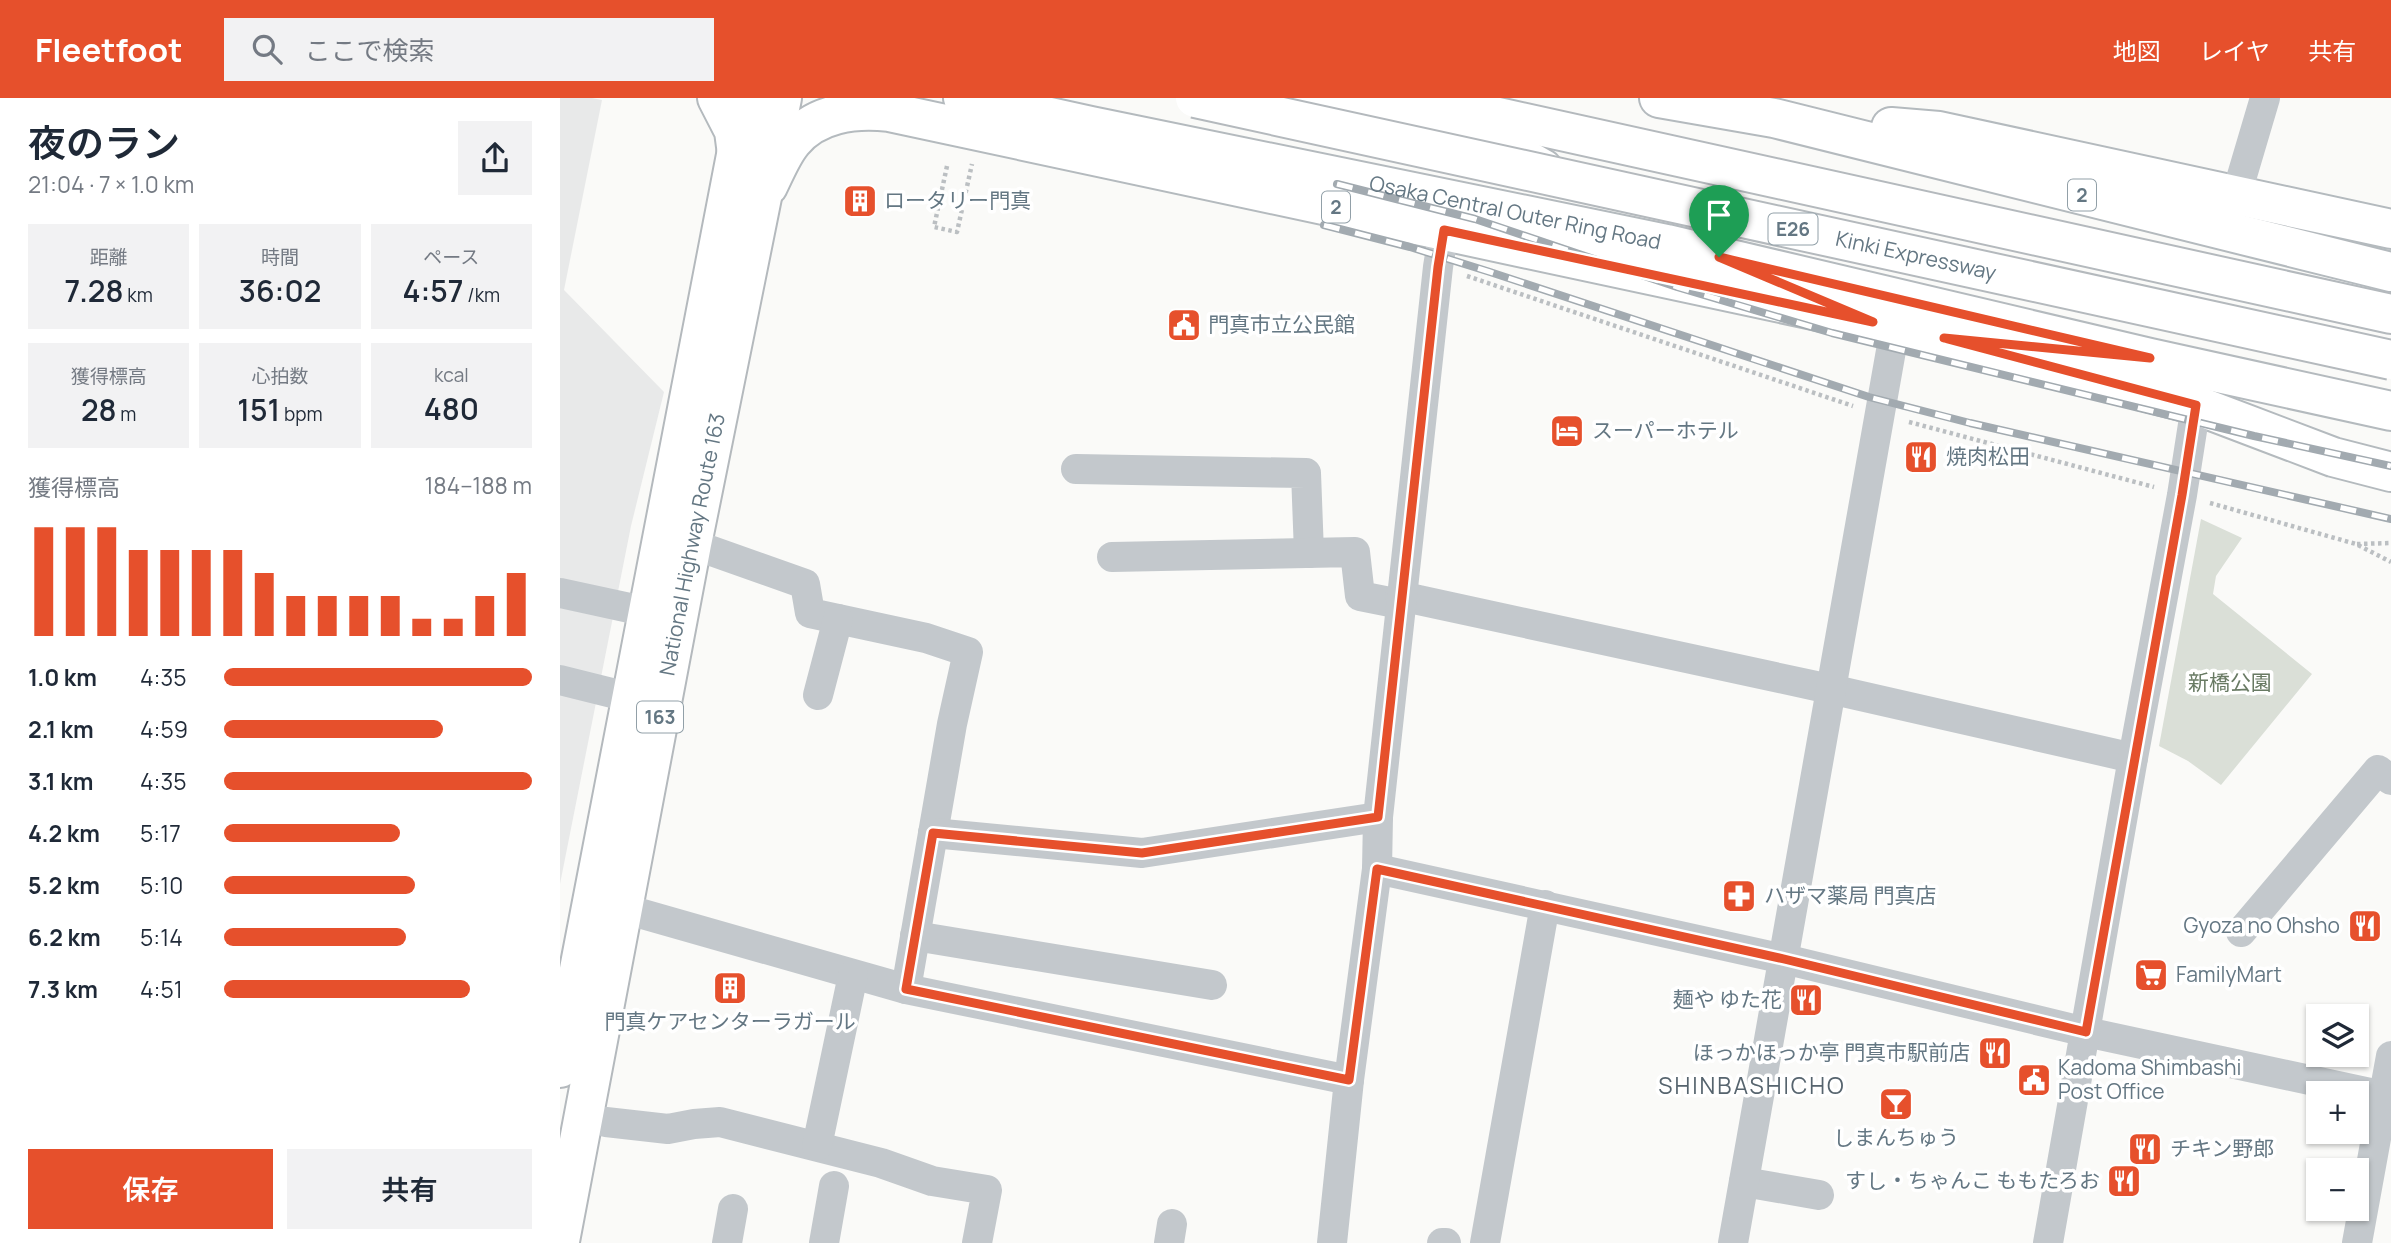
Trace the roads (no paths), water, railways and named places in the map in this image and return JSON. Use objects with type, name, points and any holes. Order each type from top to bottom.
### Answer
[{"type":"main road","points":[[717,98],[734,131],[737,154]]},
{"type":"main road","name":"National Highway Route 163","points":[[560,1241],[608,904],[632,698],[747,98]]},
{"type":"main road","name":"National Highway Route 163","points":[[560,1068],[608,904],[692,544],[782,98]]},
{"type":"main road","name":"Osaka Central Outer Ring Road","points":[[962,98],[1667,244],[2150,358],[2391,411]]},
{"type":"main road","name":"Kinki Expressway","points":[[1195,98],[2391,360]]},
{"type":"main road","points":[[1302,98],[1472,135],[1505,148],[1667,244]]},
{"type":"main road","name":"Kinki Expressway","points":[[1412,98],[2391,314]]},
{"type":"main road","name":"2","points":[[1659,98],[1697,101],[1774,117],[2391,272]]},
{"type":"main road","name":"2","points":[[763,194],[792,142],[810,126],[828,117],[863,109],[889,112],[1944,338],[2150,358]]},
{"type":"main road","points":[[1774,117],[1939,131],[2391,229]]},
{"type":"main road","points":[[1719,257],[1884,325]]},
{"type":"main road","points":[[1944,338],[2196,405],[2333,457],[2391,472]]},
{"type":"street","points":[[2235,196],[2265,98]]},
{"type":"street","points":[[1332,1243],[1349,1080],[1377,869],[1378,817],[1400,600],[1444,230]]},
{"type":"street","points":[[1733,1243],[1880,414],[1884,325]]},
{"type":"street","points":[[2048,1243],[2196,405]]},
{"type":"street","points":[[1076,469],[1306,472],[1309,553]]},
{"type":"street","points":[[692,544],[805,584],[810,613],[926,638],[968,652],[952,724],[906,989]]},
{"type":"street","points":[[1112,557],[1355,552],[1360,596],[1400,600],[1830,689],[2133,758]]},
{"type":"street","points":[[560,593],[648,612]]},
{"type":"street","points":[[818,695],[838,619]]},
{"type":"street","points":[[560,680],[632,698]]},
{"type":"street","points":[[2241,932],[2378,770],[2391,780]]},
{"type":"street","points":[[933,833],[1142,853],[1378,817]]},
{"type":"street","points":[[1377,869],[1784,959],[2086,1032],[2384,1096]]},
{"type":"street","points":[[608,904],[906,989],[1349,1080]]},
{"type":"street","points":[[1485,1243],[1545,905]]},
{"type":"street","points":[[915,936],[1212,985]]},
{"type":"street","points":[[817,1146],[853,975]]},
{"type":"street","points":[[2357,1243],[2391,1056]]},
{"type":"street","points":[[606,1122],[668,1129],[720,1122],[881,1163],[932,1181],[987,1190],[977,1243]]},
{"type":"street","points":[[1744,1182],[1819,1195]]},
{"type":"street","points":[[824,1243],[834,1186]]},
{"type":"street","points":[[727,1243],[733,1209]]},
{"type":"railway","points":[[1337,184],[1475,219],[1677,287],[1832,333],[2254,436],[2391,466]]},
{"type":"railway","points":[[1324,225],[1410,247],[1490,272],[1869,397],[1970,423],[2391,519]]},
{"type":"place","name":"ロータリー門真","points":[[860,201]]},
{"type":"place","name":"門真市立公民館","points":[[1184,325]]},
{"type":"place","name":"スーパーホテル","points":[[1567,431]]},
{"type":"place","name":"焼肉松田","points":[[1921,457]]},
{"type":"place","name":"ハザマ薬局 門真店","points":[[1739,896]]},
{"type":"place","name":"Gyoza no Ohsho","points":[[2365,926]]},
{"type":"place","name":"FamilyMart","points":[[2151,975]]},
{"type":"place","name":"門真ケアセンターラガール","points":[[730,988]]},
{"type":"place","name":"麺や ゆた花","points":[[1806,1000]]},
{"type":"place","name":"ほっかほっか亭 門真市駅前店","points":[[1995,1053]]},
{"type":"place","name":"Kadoma Shimbashi Post Office","points":[[2034,1080]]},
{"type":"place","name":"しまんちゅう","points":[[1896,1104]]},
{"type":"place","name":"チキン野郎","points":[[2145,1149]]},
{"type":"place","name":"すし・ちゃんこ ももたろお","points":[[2124,1181]]},
{"type":"district","name":"SHINBASHICHO","points":[[1752,1086]]},
{"type":"park label","name":"新橋公園","points":[[2230,683]]}]
